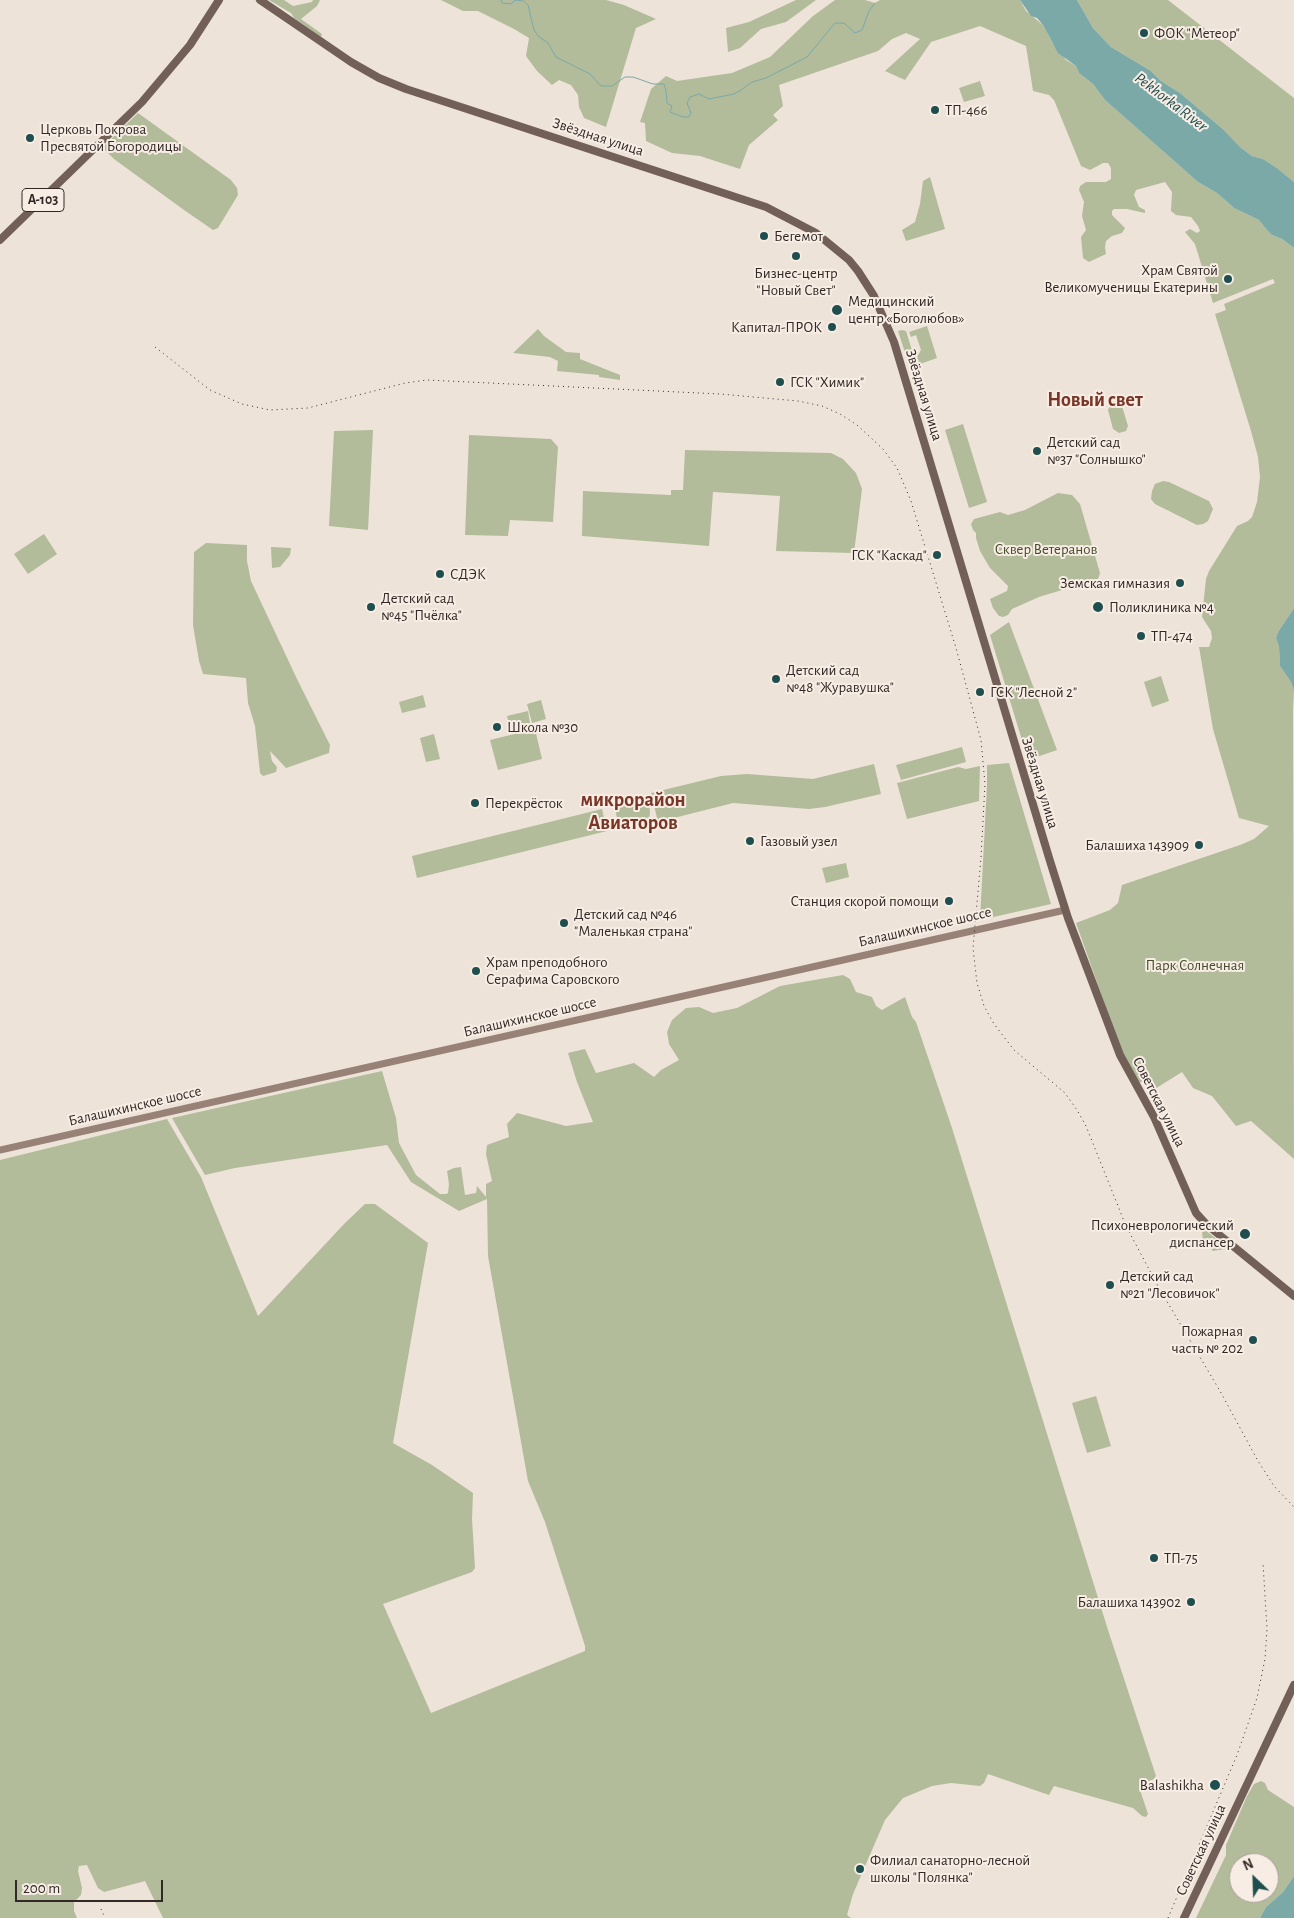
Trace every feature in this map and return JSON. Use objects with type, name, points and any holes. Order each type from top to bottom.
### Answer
[{"type":"main road","name":"А-103","points":[[0,240],[142,102],[190,45],[220,0]]},
{"type":"main road","name":"Звёздная улица","points":[[260,0],[350,62],[379,78],[406,89],[766,207],[816,233],[849,260],[864,278],[874,296],[894,342],[1065,910]]},
{"type":"main road","name":"Балашихинское шоссе","points":[[0,1150],[1065,910]]},
{"type":"main road","name":"Советская улица","points":[[1065,910],[1120,1055],[1154,1116],[1196,1213],[1204,1222],[1294,1296]]},
{"type":"main road","name":"Советская улица","points":[[1184,1918],[1294,1685]]},
{"type":"green space","points":[[269,0],[284,0],[293,6],[312,2],[313,0],[320,0],[317,6],[301,19],[322,34],[321,37],[294,18],[291,13]]},
{"type":"green space","points":[[441,0],[606,0],[624,5],[656,19],[636,28],[606,127],[584,118],[579,107],[578,95],[571,85],[559,80],[552,85],[537,71],[526,56],[529,38],[478,11],[463,11]]},
{"type":"green space","points":[[796,0],[816,0],[786,22],[761,29],[740,48],[728,52],[726,28],[749,22]]},
{"type":"green space","name":"Парк Солнечная","points":[[835,0],[865,0],[875,3],[880,0],[1020,0],[1026,11],[1043,25],[1053,44],[1066,60],[1076,66],[1079,73],[1093,84],[1105,100],[1198,182],[1217,193],[1234,208],[1259,220],[1272,235],[1282,239],[1294,248],[1294,608],[1276,638],[1279,647],[1280,666],[1291,682],[1294,691],[1294,1159],[1251,1121],[1236,1126],[1212,1096],[1193,1088],[1182,1072],[1150,1092],[1144,1081],[1138,1083],[1121,1050],[1076,923],[1110,910],[1118,903],[1122,885],[1240,845],[1254,839],[1269,826],[1239,818],[1213,729],[1199,647],[1209,647],[1212,638],[1211,631],[1202,617],[1206,579],[1237,526],[1252,517],[1257,502],[1260,477],[1258,457],[1251,431],[1215,314],[1226,310],[1224,304],[1275,283],[1273,279],[1213,303],[1195,244],[1185,232],[1190,229],[1197,233],[1200,231],[1191,217],[1176,215],[1171,211],[1172,192],[1165,182],[1136,190],[1134,195],[1139,207],[1145,210],[1145,213],[1127,209],[1114,209],[1112,215],[1125,228],[1122,233],[1112,236],[1106,241],[1106,254],[1089,262],[1083,258],[1081,237],[1086,230],[1082,216],[1084,202],[1079,190],[1080,186],[1086,182],[1106,182],[1111,179],[1111,168],[1108,163],[1103,163],[1090,170],[1081,166],[1054,100],[1049,95],[1033,91],[1026,46],[980,26],[931,42],[905,80],[885,71],[920,39],[906,33],[892,39],[878,51],[779,85],[783,106],[773,115],[778,120],[749,145],[740,169],[700,156],[672,153],[646,141],[645,123],[640,122],[651,89],[666,76],[677,81],[732,73],[770,57],[813,16]]},
{"type":"green space","points":[[1077,0],[1168,0],[1294,98],[1294,182],[1277,168],[1263,159],[1252,156],[1240,147],[1224,130],[1151,71],[1111,47],[1093,28]]},
{"type":"green space","points":[[980,81],[985,96],[964,102],[959,88]]},
{"type":"green space","points":[[138,113],[231,180],[237,188],[238,195],[218,228],[213,230],[184,210],[114,159],[105,150],[105,145]]},
{"type":"green space","points":[[930,177],[945,229],[906,241],[902,230],[915,222],[923,181]]},
{"type":"green space","points":[[927,326],[937,358],[920,364],[917,357],[921,350],[916,335],[911,337],[909,332]]},
{"type":"green space","points":[[538,329],[544,336],[566,352],[580,353],[580,359],[620,375],[620,380],[599,377],[599,375],[557,371],[558,361],[550,357],[513,353]]},
{"type":"green space","points":[[898,331],[906,331],[916,363],[910,368]]},
{"type":"green space","points":[[1117,403],[1122,406],[1128,426],[1126,431],[1119,433],[1113,429],[1108,410],[1110,405]]},
{"type":"green space","points":[[963,424],[987,502],[969,508],[945,430]]},
{"type":"green space","points":[[373,430],[368,530],[329,526],[334,431]]},
{"type":"green space","points":[[469,435],[551,439],[558,447],[553,522],[510,520],[508,536],[465,535]]},
{"type":"green space","points":[[685,450],[831,453],[843,459],[856,473],[862,489],[854,553],[776,551],[780,496],[713,492],[709,546],[582,536],[583,491],[671,495],[671,490],[683,490]]},
{"type":"green space","points":[[1163,481],[1209,501],[1213,509],[1208,521],[1197,525],[1155,504],[1151,499],[1152,491],[1155,484]]},
{"type":"green space","name":"Сквер Ветеранов","points":[[1058,493],[1072,495],[1080,504],[1100,573],[1098,579],[1039,597],[1012,609],[1008,615],[999,616],[993,608],[990,599],[1007,591],[1008,586],[990,568],[980,551],[976,533],[971,524],[974,519],[1000,512],[1008,515],[1025,510]]},
{"type":"green space","points":[[44,534],[57,554],[28,574],[14,554]]},
{"type":"green space","points":[[206,543],[247,545],[247,561],[251,581],[330,745],[329,753],[286,768],[270,751],[272,761],[277,767],[276,772],[263,776],[260,773],[255,726],[248,703],[246,678],[203,674],[199,661],[193,625],[194,552]]},
{"type":"green space","points":[[271,547],[291,548],[290,555],[280,567],[272,568]]},
{"type":"green space","points":[[1009,622],[1057,750],[1028,760],[990,635]]},
{"type":"green space","points":[[1161,676],[1169,701],[1152,707],[1144,682]]},
{"type":"green space","points":[[423,695],[426,707],[402,713],[399,702]]},
{"type":"green space","points":[[541,700],[546,719],[532,723],[527,704]]},
{"type":"green space","points":[[528,711],[530,723],[510,728],[507,716]]},
{"type":"green space","points":[[535,729],[542,759],[498,770],[490,740]]},
{"type":"green space","points":[[434,734],[440,759],[426,762],[420,738]]},
{"type":"green space","points":[[962,747],[966,762],[901,780],[896,765]]},
{"type":"green space","points":[[1009,763],[1051,904],[980,920],[987,765]]},
{"type":"green space","points":[[874,764],[881,794],[825,807],[809,809],[733,803],[658,822],[651,793],[721,776],[747,774],[813,779]]},
{"type":"green space","points":[[980,766],[979,801],[907,819],[897,783],[958,767],[966,769]]},
{"type":"green space","points":[[633,795],[640,796],[645,800],[649,805],[649,819],[645,824],[640,828],[633,829],[626,828],[621,824],[617,819],[616,812],[617,805],[621,800],[626,796]]},
{"type":"green space","points":[[602,809],[607,831],[417,878],[412,856]]},
{"type":"green space","points":[[846,863],[849,877],[826,883],[822,868]]},
{"type":"green space","points":[[843,975],[850,979],[856,992],[872,997],[876,1006],[882,1010],[905,997],[912,1017],[916,1022],[952,1128],[1108,1630],[1156,1776],[1139,1787],[1148,1814],[1146,1817],[1133,1808],[1054,1786],[1049,1795],[988,1774],[984,1783],[980,1786],[951,1783],[932,1786],[903,1798],[885,1820],[853,1894],[847,1915],[851,1918],[163,1918],[145,1881],[104,1892],[98,1888],[87,1865],[79,1866],[78,1871],[82,1888],[81,1895],[74,1902],[74,1911],[77,1918],[0,1918],[0,1160],[167,1119],[201,1177],[258,1316],[365,1204],[375,1204],[428,1243],[393,1443],[432,1465],[473,1493],[472,1519],[475,1568],[472,1572],[383,1604],[431,1713],[585,1651],[545,1522],[528,1481],[488,1256],[487,1199],[459,1211],[411,1182],[387,1145],[235,1168],[205,1175],[172,1118],[382,1071],[396,1118],[399,1143],[416,1175],[440,1194],[446,1194],[448,1193],[449,1184],[447,1171],[461,1167],[465,1195],[476,1193],[477,1186],[486,1197],[486,1184],[492,1181],[486,1154],[487,1145],[509,1137],[507,1124],[517,1113],[566,1126],[593,1122],[568,1053],[585,1049],[596,1073],[634,1063],[654,1077],[661,1070],[679,1060],[669,1044],[667,1032],[672,1020],[686,1008],[699,1007],[713,1013],[737,1008],[780,986]]},
{"type":"green space","points":[[1204,1229],[1225,1246],[1225,1249],[1213,1251],[1203,1242],[1202,1231]]},
{"type":"green space","points":[[1096,1396],[1111,1446],[1087,1453],[1072,1403]]},
{"type":"green space","points":[[1261,1781],[1265,1783],[1268,1790],[1294,1807],[1294,1876],[1279,1896],[1279,1853],[1229,1853],[1229,1903],[1271,1903],[1260,1918],[1196,1918],[1226,1855],[1226,1845],[1254,1784]]},
{"type":"water","points":[[1020,0],[1077,0],[1093,28],[1111,47],[1151,71],[1224,130],[1240,147],[1252,156],[1263,159],[1277,168],[1294,182],[1294,248],[1282,239],[1272,235],[1259,220],[1234,208],[1217,193],[1198,182],[1105,100],[1093,84],[1079,73],[1076,66],[1058,53],[1043,25],[1037,18],[1031,16]]},
{"type":"water","points":[[1294,608],[1294,691],[1291,682],[1280,666],[1279,647],[1276,638]]},
{"type":"water","points":[[1294,1876],[1294,1918],[1260,1918],[1271,1903],[1279,1903],[1279,1896]]},
{"type":"waterway","name":"Pekhorka River","points":[[501,0],[502,3],[511,4],[515,0],[524,1],[528,5],[534,30],[539,37],[548,43],[556,57],[590,74],[601,86],[612,86],[625,77],[633,77],[653,84],[664,84],[667,103],[672,106],[670,112],[683,117],[689,117],[691,113],[687,103],[690,97],[699,94],[709,99],[734,94],[752,82],[766,78],[807,57],[835,23],[844,23],[855,33],[862,30],[869,11],[875,3]]},
{"type":"railway","points":[[155,347],[210,390],[242,404],[270,410],[308,408],[405,383],[427,380],[720,394],[798,401],[822,406],[840,414],[857,425],[883,449],[897,468],[911,501],[956,648],[981,740],[985,784],[973,948],[977,983],[984,1006],[994,1024],[1014,1050],[1065,1093],[1077,1110],[1086,1126],[1126,1226],[1159,1288],[1220,1391],[1258,1461],[1274,1486],[1294,1507]]},
{"type":"railway","points":[[1168,1918],[1237,1755],[1257,1698],[1265,1659],[1267,1629],[1263,1563]]},
{"type":"railway","points":[[101,1909],[105,1918]]},
{"type":"place","name":"ФОК \"Метеор\"","points":[[1144,33]]},
{"type":"place","name":"ТП-466","points":[[935,110]]},
{"type":"place","name":"Церковь Покрова Пресвятой Богородицы","points":[[30,138]]},
{"type":"place","name":"Бегемот","points":[[764,236]]},
{"type":"place","name":"Бизнес-центр \"Новый Свет\"","points":[[796,256]]},
{"type":"place","name":"Храм Святой Великомученицы Екатерины","points":[[1228,279]]},
{"type":"place","name":"Медицинский центр «Боголюбов»","points":[[837,310]]},
{"type":"place","name":"Капитал-ПРОК","points":[[832,327]]},
{"type":"place","name":"ГСК \"Химик\"","points":[[780,382]]},
{"type":"place","name":"Детский сад №37 \"Солнышко\"","points":[[1037,451]]},
{"type":"place","name":"ГСК \"Каскад\"","points":[[937,555]]},
{"type":"place","name":"СДЭК","points":[[440,574]]},
{"type":"place","name":"Земская гимназия","points":[[1180,583]]},
{"type":"place","name":"Детский сад №45 \"Пчёлка\"","points":[[371,607]]},
{"type":"place","name":"Поликлиника №4","points":[[1098,607]]},
{"type":"place","name":"ТП-474","points":[[1141,636]]},
{"type":"place","name":"Детский сад №48 \"Журавушка\"","points":[[776,679]]},
{"type":"place","name":"ГСК \"Лесной 2\"","points":[[980,692]]},
{"type":"place","name":"Школа №30","points":[[497,727]]},
{"type":"place","name":"Перекрёсток","points":[[475,803]]},
{"type":"place","name":"Газовый узел","points":[[750,841]]},
{"type":"place","name":"Балашиха 143909","points":[[1199,845]]},
{"type":"place","name":"Станция скорой помощи","points":[[949,901]]},
{"type":"place","name":"Детский сад №46 \"Маленькая страна\"","points":[[564,923]]},
{"type":"place","name":"Храм преподобного Серафима Саровского","points":[[476,971]]},
{"type":"place","name":"Психоневрологический диспансер","points":[[1245,1234]]},
{"type":"place","name":"Детский сад №21 \"Лесовичок\"","points":[[1110,1285]]},
{"type":"place","name":"Пожарная часть № 202","points":[[1253,1340]]},
{"type":"place","name":"ТП-75","points":[[1154,1558]]},
{"type":"place","name":"Балашиха 143902","points":[[1191,1602]]},
{"type":"place","name":"Balashikha","points":[[1215,1785]]},
{"type":"place","name":"Филиал санаторно-лесной школы \"Полянка\"","points":[[860,1869]]},
{"type":"district","name":"Новый свет","points":[[1095,400]]},
{"type":"district","name":"микрорайон Авиаторов","points":[[633,812]]}]
